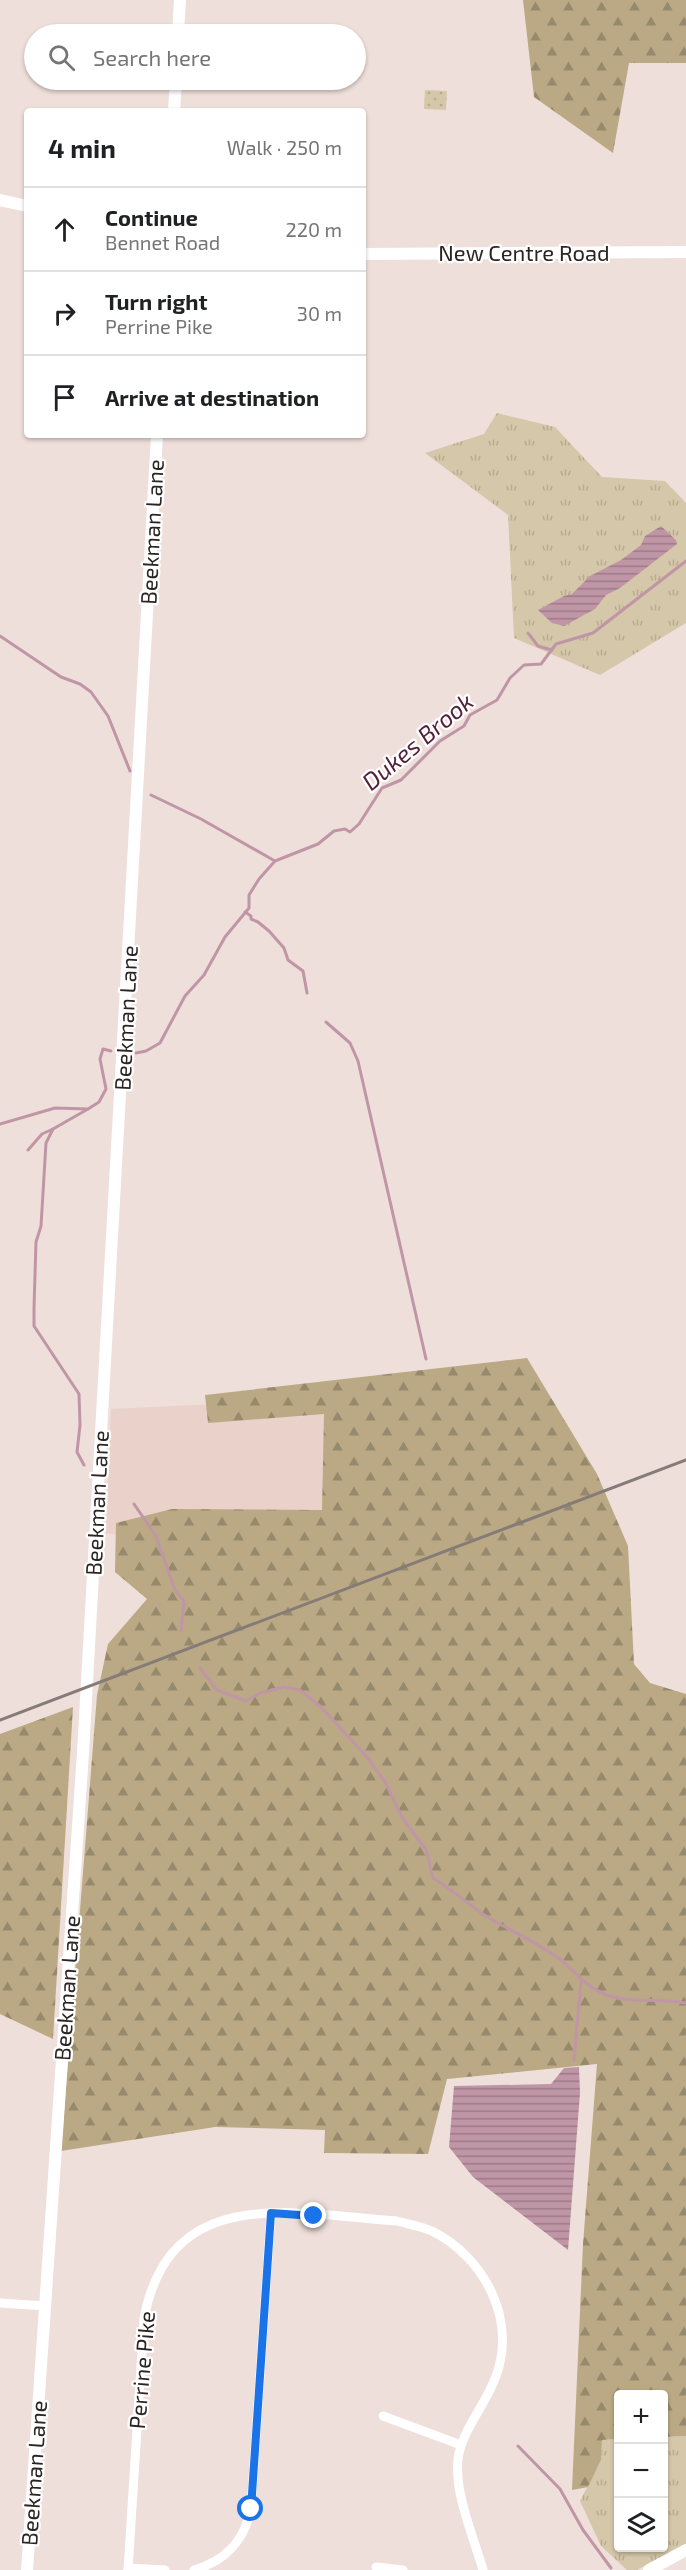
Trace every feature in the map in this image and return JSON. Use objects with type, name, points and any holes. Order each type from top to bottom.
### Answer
[{"type":"street","points":[[179,24],[180,0]]},
{"type":"street","points":[[174,108],[175,90]]},
{"type":"street","points":[[0,200],[24,205]]},
{"type":"street","name":"New Centre Road","points":[[366,254],[686,252]]},
{"type":"street","name":"Beekman Lane","points":[[27,2570],[83,1753],[157,438]]},
{"type":"street","points":[[194,2570],[216,2562],[225,2555],[237,2544],[249,2521],[271,2213]]},
{"type":"street","name":"Perrine Pike","points":[[128,2569],[144,2319],[151,2289],[172,2254],[196,2232],[224,2218],[271,2213],[397,2221],[413,2225],[443,2237],[469,2257],[490,2286],[500,2315],[501,2356],[493,2383],[461,2445],[457,2477],[483,2570]]},
{"type":"street","points":[[0,2303],[46,2306]]},
{"type":"street","points":[[383,2416],[461,2445]]},
{"type":"street","points":[[649,2570],[686,2550]]},
{"type":"street","points":[[376,2567],[403,2570]]},
{"type":"street","points":[[128,2569],[165,2570]]},
{"type":"shaded area","points":[[661,526],[676,540],[677,544],[620,588],[606,595],[595,609],[564,626],[552,623],[538,610],[572,594],[590,576],[621,560],[641,545],[645,536]]},
{"type":"shaded area","points":[[335,1398],[337,1525],[106,1534],[111,1409]]},
{"type":"shaded area","points":[[579,2067],[580,2093],[568,2250],[473,2177],[449,2147],[454,2086],[551,2084],[564,2068]]},
{"type":"green space","points":[[523,0],[686,0],[686,63],[629,63],[613,153],[534,97]]},
{"type":"green space","points":[[425,90],[447,91],[446,110],[424,109]]},
{"type":"green space","points":[[497,413],[555,427],[602,477],[665,481],[686,503],[686,623],[600,675],[514,638],[508,515],[425,453],[484,434]]},
{"type":"green space","points":[[527,1358],[597,1474],[628,1546],[634,1664],[650,1683],[686,1694],[686,2436],[668,2437],[668,2390],[614,2390],[614,2439],[602,2440],[601,2460],[588,2487],[572,2490],[583,2244],[597,2064],[447,2079],[428,2154],[324,2153],[325,2130],[215,2127],[61,2151],[97,1695],[108,1644],[147,1599],[115,1572],[116,1523],[172,1509],[322,1510],[324,1414],[208,1423],[205,1395]]},
{"type":"green space","points":[[73,1707],[53,2039],[0,2014],[0,1734]]},
{"type":"green space","points":[[686,2436],[686,2544],[637,2570],[627,2570],[601,2546],[580,2501],[601,2460],[602,2440],[614,2439],[614,2552],[668,2552],[668,2437]]},
{"type":"waterway","name":"Dukes Brook","points":[[136,1053],[146,1051],[160,1043],[185,996],[204,975],[225,937],[249,908],[249,895],[275,861],[318,844],[334,831],[345,829],[350,832],[359,824],[382,788],[401,780],[440,741],[464,726],[470,715],[497,700],[510,678],[524,665],[541,664],[556,644],[593,633],[686,561]]},
{"type":"waterway","points":[[528,633],[538,646],[552,650]]},
{"type":"waterway","points":[[0,636],[61,677],[80,684],[91,692],[108,716],[130,771]]},
{"type":"waterway","points":[[151,795],[201,819],[275,861]]},
{"type":"waterway","points":[[245,912],[269,931],[284,948],[288,960],[303,971],[307,993]]},
{"type":"waterway","points":[[326,1022],[350,1043],[358,1061],[426,1359]]},
{"type":"waterway","name":"Dukes Brook","points":[[0,1124],[55,1108],[88,1109],[99,1102],[106,1089],[100,1059],[103,1049],[111,1051]]},
{"type":"waterway","points":[[84,1465],[77,1452],[80,1425],[79,1394],[34,1326],[34,1308],[36,1242],[41,1226],[46,1143],[53,1129],[88,1109]]},
{"type":"waterway","points":[[28,1150],[42,1134],[53,1129]]},
{"type":"waterway","points":[[134,1504],[156,1536],[175,1590],[184,1601],[181,1631]]},
{"type":"waterway","points":[[200,1668],[217,1690],[246,1701],[260,1693],[284,1687],[300,1690],[320,1706],[367,1757],[385,1782],[403,1819],[426,1850],[433,1878],[482,1913],[553,1954],[597,1991],[624,1999],[686,2003]]},
{"type":"waterway","points":[[574,2060],[581,1981]]},
{"type":"waterway","points":[[518,2446],[560,2489],[583,2530],[611,2568]]},
{"type":"railway","points":[[0,1720],[686,1460]]},
{"type":"route","points":[[251,2509],[271,2213],[314,2216]]}]
